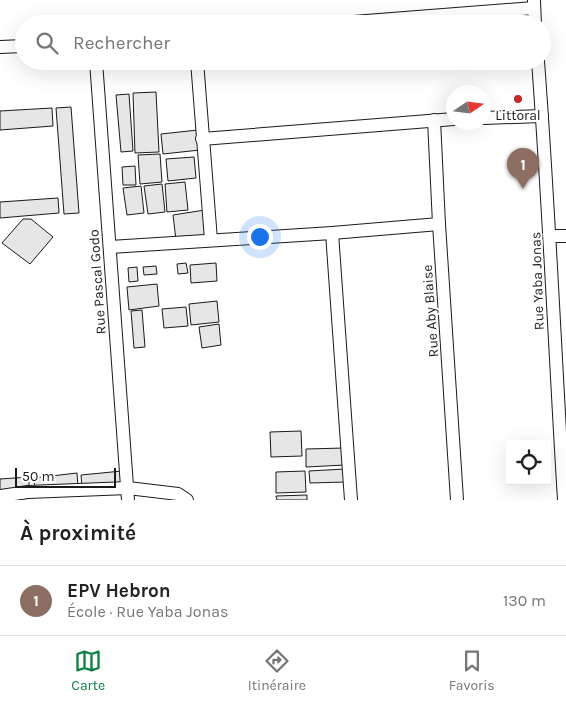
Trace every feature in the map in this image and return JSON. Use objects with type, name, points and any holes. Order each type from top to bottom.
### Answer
[{"type":"street","points":[[421,15],[534,4]]},
{"type":"street","points":[[0,47],[15,46]]},
{"type":"street","name":"Rue Pascal Godo","points":[[97,70],[128,494]]},
{"type":"street","points":[[198,70],[211,240]]},
{"type":"street","name":"Rue Yaba Jonas","points":[[539,70],[560,351],[564,500]]},
{"type":"street","points":[[491,118],[542,116]]},
{"type":"street","points":[[202,139],[446,119]]},
{"type":"street","name":"Rue Aby Blaise","points":[[434,120],[456,500]]},
{"type":"street","points":[[110,247],[332,233],[439,224]]},
{"type":"street","points":[[332,233],[351,500]]},
{"type":"street","points":[[550,236],[566,236]]},
{"type":"street","points":[[0,496],[28,492],[178,494],[187,500]]},
{"type":"building","points":[[156,92],[159,152],[135,153],[133,93]]},
{"type":"building","points":[[129,94],[133,151],[121,152],[116,95]]},
{"type":"building","points":[[71,107],[79,213],[64,214],[56,108]]},
{"type":"building","points":[[52,108],[53,126],[0,130],[0,111]]},
{"type":"building","points":[[198,130],[200,150],[163,154],[161,134]]},
{"type":"building","points":[[160,154],[162,182],[140,184],[138,155]]},
{"type":"building","points":[[194,157],[196,178],[168,181],[166,159]]},
{"type":"building","points":[[135,166],[136,185],[123,185],[122,167]]},
{"type":"building","points":[[185,182],[188,210],[167,212],[165,184]]},
{"type":"building","points":[[162,184],[165,212],[148,214],[144,186]]},
{"type":"building","points":[[141,186],[144,213],[127,215],[123,188]]},
{"type":"building","points":[[58,198],[59,213],[0,218],[0,202]]},
{"type":"building","points":[[205,210],[209,235],[176,240],[173,215]]},
{"type":"building","points":[[23,219],[31,219],[53,237],[30,264],[2,243]]},
{"type":"building","points":[[186,263],[188,273],[178,274],[177,264]]},
{"type":"building","points":[[216,263],[217,281],[191,283],[190,265]]},
{"type":"building","points":[[156,266],[157,274],[144,275],[143,267]]},
{"type":"building","points":[[137,267],[138,281],[129,282],[128,268]]},
{"type":"building","points":[[157,284],[159,306],[129,310],[127,287]]},
{"type":"building","points":[[217,301],[219,322],[191,325],[189,304]]},
{"type":"building","points":[[186,307],[188,326],[164,328],[162,309]]},
{"type":"building","points":[[142,310],[145,347],[134,348],[131,311]]},
{"type":"building","points":[[219,324],[221,345],[202,348],[199,327]]},
{"type":"building","points":[[301,431],[302,456],[271,457],[270,432]]},
{"type":"building","points":[[344,448],[345,465],[306,467],[306,449]]},
{"type":"building","points":[[345,469],[346,482],[310,483],[309,471]]},
{"type":"building","points":[[122,471],[124,483],[82,487],[81,475]]},
{"type":"building","points":[[305,471],[306,492],[276,493],[276,472]]},
{"type":"building","points":[[77,473],[78,487],[35,491],[34,478]]},
{"type":"building","points":[[29,477],[29,490],[0,492],[0,479]]},
{"type":"building","points":[[307,495],[307,500],[277,500],[276,496]]},
{"type":"place","name":"Littoral","points":[[518,99]]},
{"type":"place","name":"EPV Hebron","points":[[523,189]]}]
